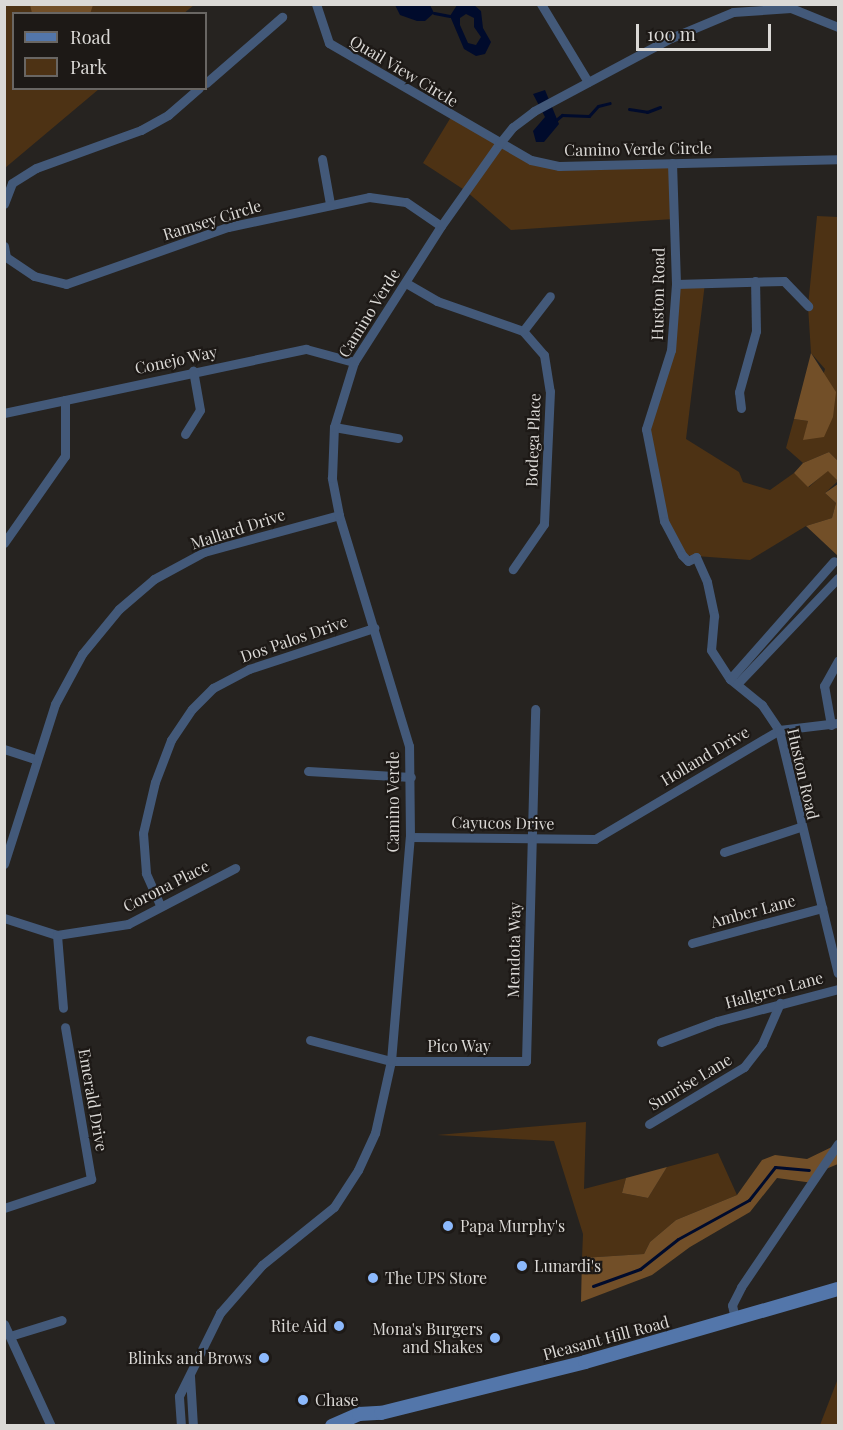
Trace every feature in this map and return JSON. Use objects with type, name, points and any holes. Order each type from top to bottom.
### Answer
[{"type":"main road","name":"Pleasant Hill Road","points":[[332,1425],[359,1414],[381,1413],[585,1362],[838,1289]]},
{"type":"main road","name":"Pleasant Hill Road","points":[[367,1425],[381,1413]]},
{"type":"street","name":"Quail View Circle","points":[[316,4],[329,43],[499,144]]},
{"type":"street","points":[[541,4],[588,82]]},
{"type":"street","points":[[499,144],[513,127],[534,111],[671,38],[733,12],[791,8],[838,27]]},
{"type":"street","points":[[207,82],[282,17]]},
{"type":"street","points":[[4,204],[12,183],[36,168],[141,130],[168,116],[197,90]]},
{"type":"street","name":"Camino Verde Circle","points":[[499,144],[531,160],[559,166],[838,159]]},
{"type":"street","name":"Camino Verde","points":[[181,1425],[179,1396],[220,1312],[262,1265],[334,1207],[350,1183],[375,1133],[391,1061],[410,837],[410,746],[339,515],[332,478],[334,427],[354,362],[441,225],[499,144]]},
{"type":"street","points":[[322,159],[330,204]]},
{"type":"street","name":"Huston Road","points":[[672,164],[676,284],[671,350],[646,429],[664,521],[682,555],[688,561],[696,557],[707,582],[714,616],[711,650],[733,682],[762,705],[779,730],[800,827],[827,923],[838,974]]},
{"type":"street","name":"Ramsey Circle","points":[[4,246],[5,258],[34,276],[66,284],[228,228],[369,197],[406,202],[441,225]]},
{"type":"street","points":[[741,408],[739,392],[756,331],[755,281]]},
{"type":"street","points":[[676,284],[784,281],[808,306]]},
{"type":"street","name":"Bodega Place","points":[[406,283],[437,301],[523,331],[544,355],[550,391],[544,524],[513,569]]},
{"type":"street","points":[[523,331],[550,296]]},
{"type":"street","name":"Conejo Way","points":[[4,413],[193,371],[306,349],[354,362]]},
{"type":"street","points":[[185,434],[200,410],[193,371]]},
{"type":"street","points":[[4,543],[66,456],[65,400]]},
{"type":"street","points":[[334,427],[398,438]]},
{"type":"street","name":"Mallard Drive","points":[[4,864],[35,759],[55,704],[82,654],[119,609],[154,579],[204,552],[339,515]]},
{"type":"street","points":[[733,682],[834,561]]},
{"type":"street","points":[[733,682],[838,578]]},
{"type":"street","name":"Dos Palos Drive","points":[[160,905],[146,873],[143,833],[155,782],[171,741],[192,709],[213,688],[249,669],[374,627]]},
{"type":"street","points":[[835,724],[824,686],[838,661]]},
{"type":"street","name":"Mendota Way","points":[[526,1061],[535,709]]},
{"type":"street","name":"Holland Drive","points":[[596,839],[779,730],[835,724]]},
{"type":"street","points":[[4,749],[35,759]]},
{"type":"street","points":[[308,771],[411,777]]},
{"type":"street","points":[[724,852],[800,827]]},
{"type":"street","name":"Cayucos Drive","points":[[410,837],[596,839]]},
{"type":"street","name":"Corona Place","points":[[4,918],[57,934],[128,924],[160,905],[235,868]]},
{"type":"street","name":"Amber Lane","points":[[692,943],[822,908]]},
{"type":"street","points":[[827,923],[838,920]]},
{"type":"street","points":[[57,934],[63,1008]]},
{"type":"street","name":"Hallgren Lane","points":[[661,1042],[717,1021],[838,988]]},
{"type":"street","name":"Sunrise Lane","points":[[649,1124],[744,1067],[767,1036],[780,1003]]},
{"type":"street","name":"Emerald Drive","points":[[4,1208],[92,1179],[65,1027]]},
{"type":"street","name":"Pico Way","points":[[310,1040],[391,1061],[526,1061]]},
{"type":"street","points":[[735,1319],[732,1305],[741,1287],[838,1144]]},
{"type":"street","points":[[10,1336],[62,1320]]},
{"type":"street","points":[[4,1324],[51,1425]]},
{"type":"street","name":"Camino Verde","points":[[190,1376],[194,1425]]},
{"type":"green space","points":[[5,5],[194,5],[185,12],[12,12],[12,90],[98,90],[5,168]]},
{"type":"green space","points":[[451,117],[499,144],[559,166],[672,163],[673,219],[511,230],[466,191],[423,163]]},
{"type":"green space","points":[[817,216],[838,217],[838,461],[829,452],[803,463],[786,448],[794,419],[808,421],[804,440],[825,369],[811,353],[808,306]]},
{"type":"green space","points":[[705,283],[686,439],[739,472],[743,482],[770,490],[794,473],[809,487],[828,470],[838,481],[825,493],[836,503],[832,518],[806,526],[750,560],[682,555],[664,521],[646,429],[671,350],[676,284]]},
{"type":"green space","points":[[586,1122],[584,1189],[626,1178],[622,1193],[648,1198],[667,1167],[718,1153],[737,1195],[676,1220],[650,1242],[644,1254],[582,1258],[583,1234],[554,1141],[437,1135]]},
{"type":"green space","points":[[837,1381],[838,1425],[820,1425]]},
{"type":"shaded area","points":[[30,4],[93,5],[91,12],[32,12]]},
{"type":"shaded area","points":[[811,353],[836,392],[833,417],[824,437],[803,440],[808,421],[794,419]]},
{"type":"shaded area","points":[[829,452],[838,461],[838,481],[828,471],[808,487],[794,473],[803,463]]},
{"type":"shaded area","points":[[838,484],[838,556],[806,526],[832,518],[836,503],[825,493]]},
{"type":"shaded area","points":[[838,1144],[838,1164],[821,1171],[813,1183],[777,1178],[750,1212],[690,1247],[652,1275],[581,1302],[582,1258],[644,1254],[650,1242],[676,1220],[737,1195],[762,1160],[775,1155],[807,1159]]},
{"type":"shaded area","points":[[667,1167],[648,1198],[622,1193],[626,1178]]},
{"type":"water","points":[[395,5],[430,5],[434,13],[425,21],[417,21],[400,15]]},
{"type":"water","points":[[457,5],[474,5],[481,11],[483,28],[491,42],[485,54],[476,56],[464,49],[450,16]],"holes":[[[466,14],[474,18],[474,27],[481,37],[476,45],[468,43],[460,25],[460,18]]]},
{"type":"water","points":[[545,90],[559,124],[544,142],[536,142],[533,131],[545,117],[533,94]]},
{"type":"waterway","points":[[434,13],[450,16]]},
{"type":"waterway","points":[[556,120],[562,115],[589,116],[598,106],[610,103]]},
{"type":"waterway","points":[[629,109],[647,112],[660,107]]},
{"type":"waterway","points":[[593,1286],[640,1269],[678,1239],[749,1200],[775,1167],[809,1170]]},
{"type":"place","name":"Papa Murphy's","points":[[448,1226]]},
{"type":"place","name":"Lunardi's","points":[[522,1266]]},
{"type":"place","name":"The UPS Store","points":[[373,1278]]},
{"type":"place","name":"Rite Aid","points":[[339,1326]]},
{"type":"place","name":"Mona's Burgers and Shakes","points":[[495,1338]]},
{"type":"place","name":"Blinks and Brows","points":[[264,1358]]},
{"type":"place","name":"Chase","points":[[303,1400]]}]
